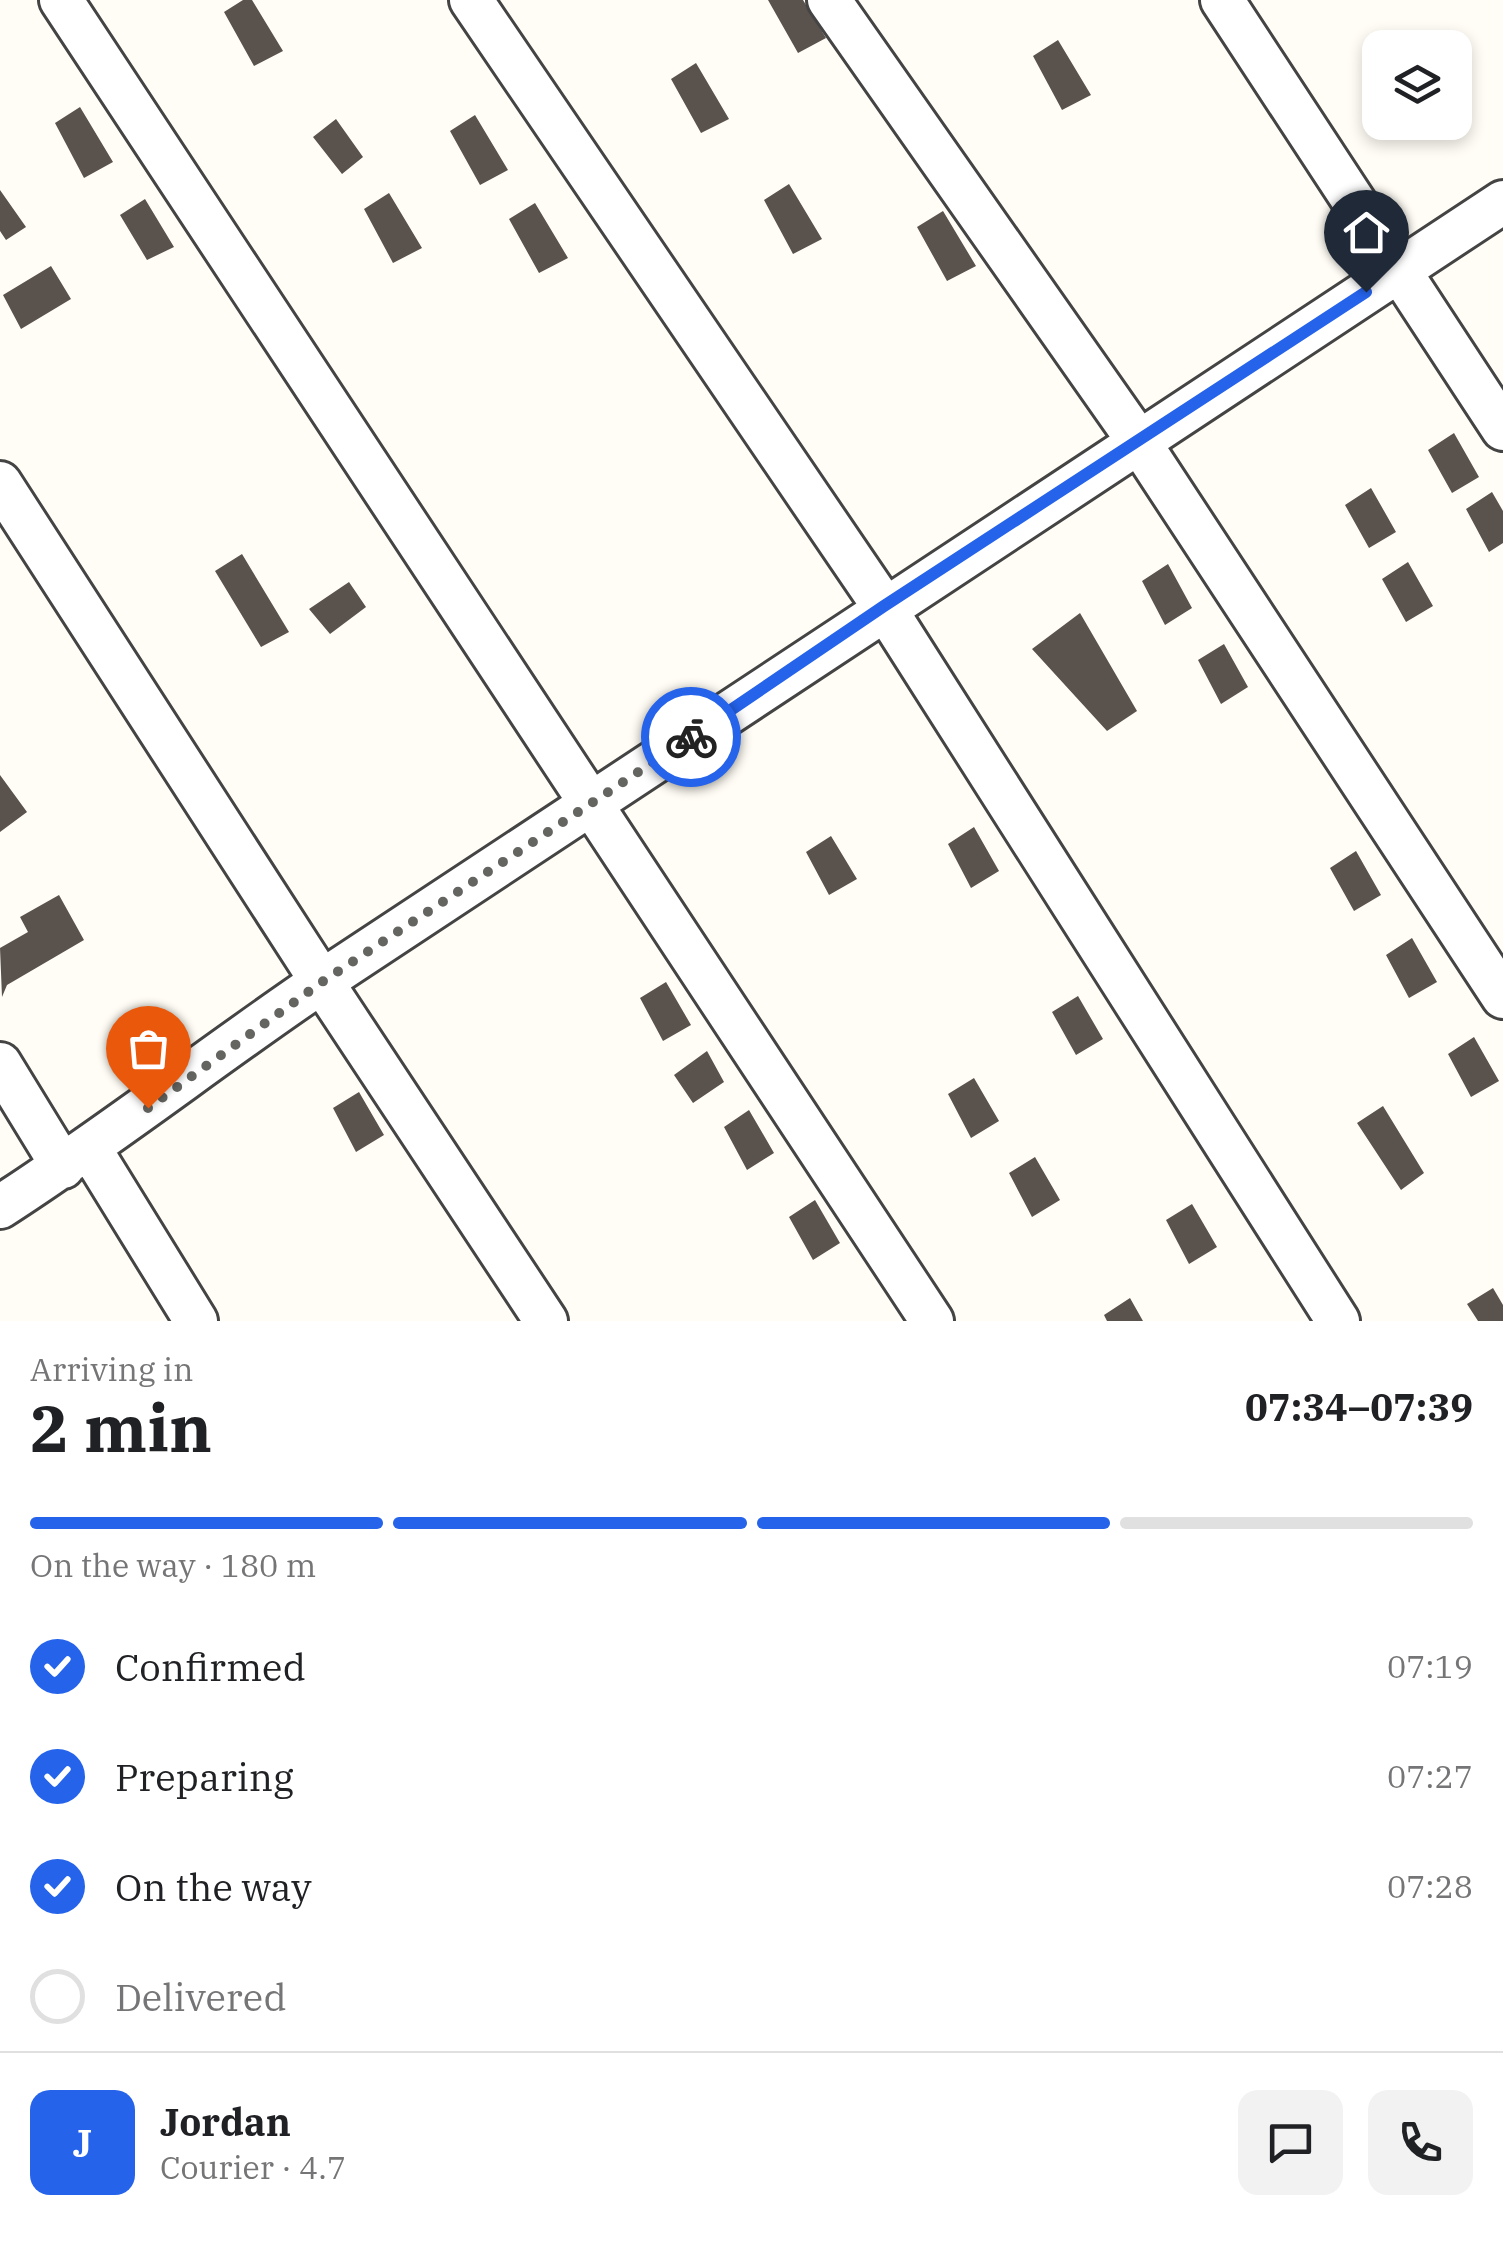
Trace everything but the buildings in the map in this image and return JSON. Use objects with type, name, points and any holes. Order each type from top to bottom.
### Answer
[{"type":"street","points":[[61,0],[932,1321]]},
{"type":"street","points":[[472,0],[884,606],[1338,1321]]},
{"type":"street","points":[[829,0],[1139,442],[1503,998]]},
{"type":"street","points":[[1222,0],[1503,429]]},
{"type":"street","points":[[0,1207],[76,1158],[322,982],[884,606],[1503,202]]},
{"type":"street","points":[[0,483],[546,1321]]},
{"type":"street","points":[[0,1064],[76,1158],[196,1321]]},
{"type":"way so far","points":[[148,1108],[322,982],[691,737]]},
{"type":"route","points":[[691,737],[884,606],[1366,292]]}]
